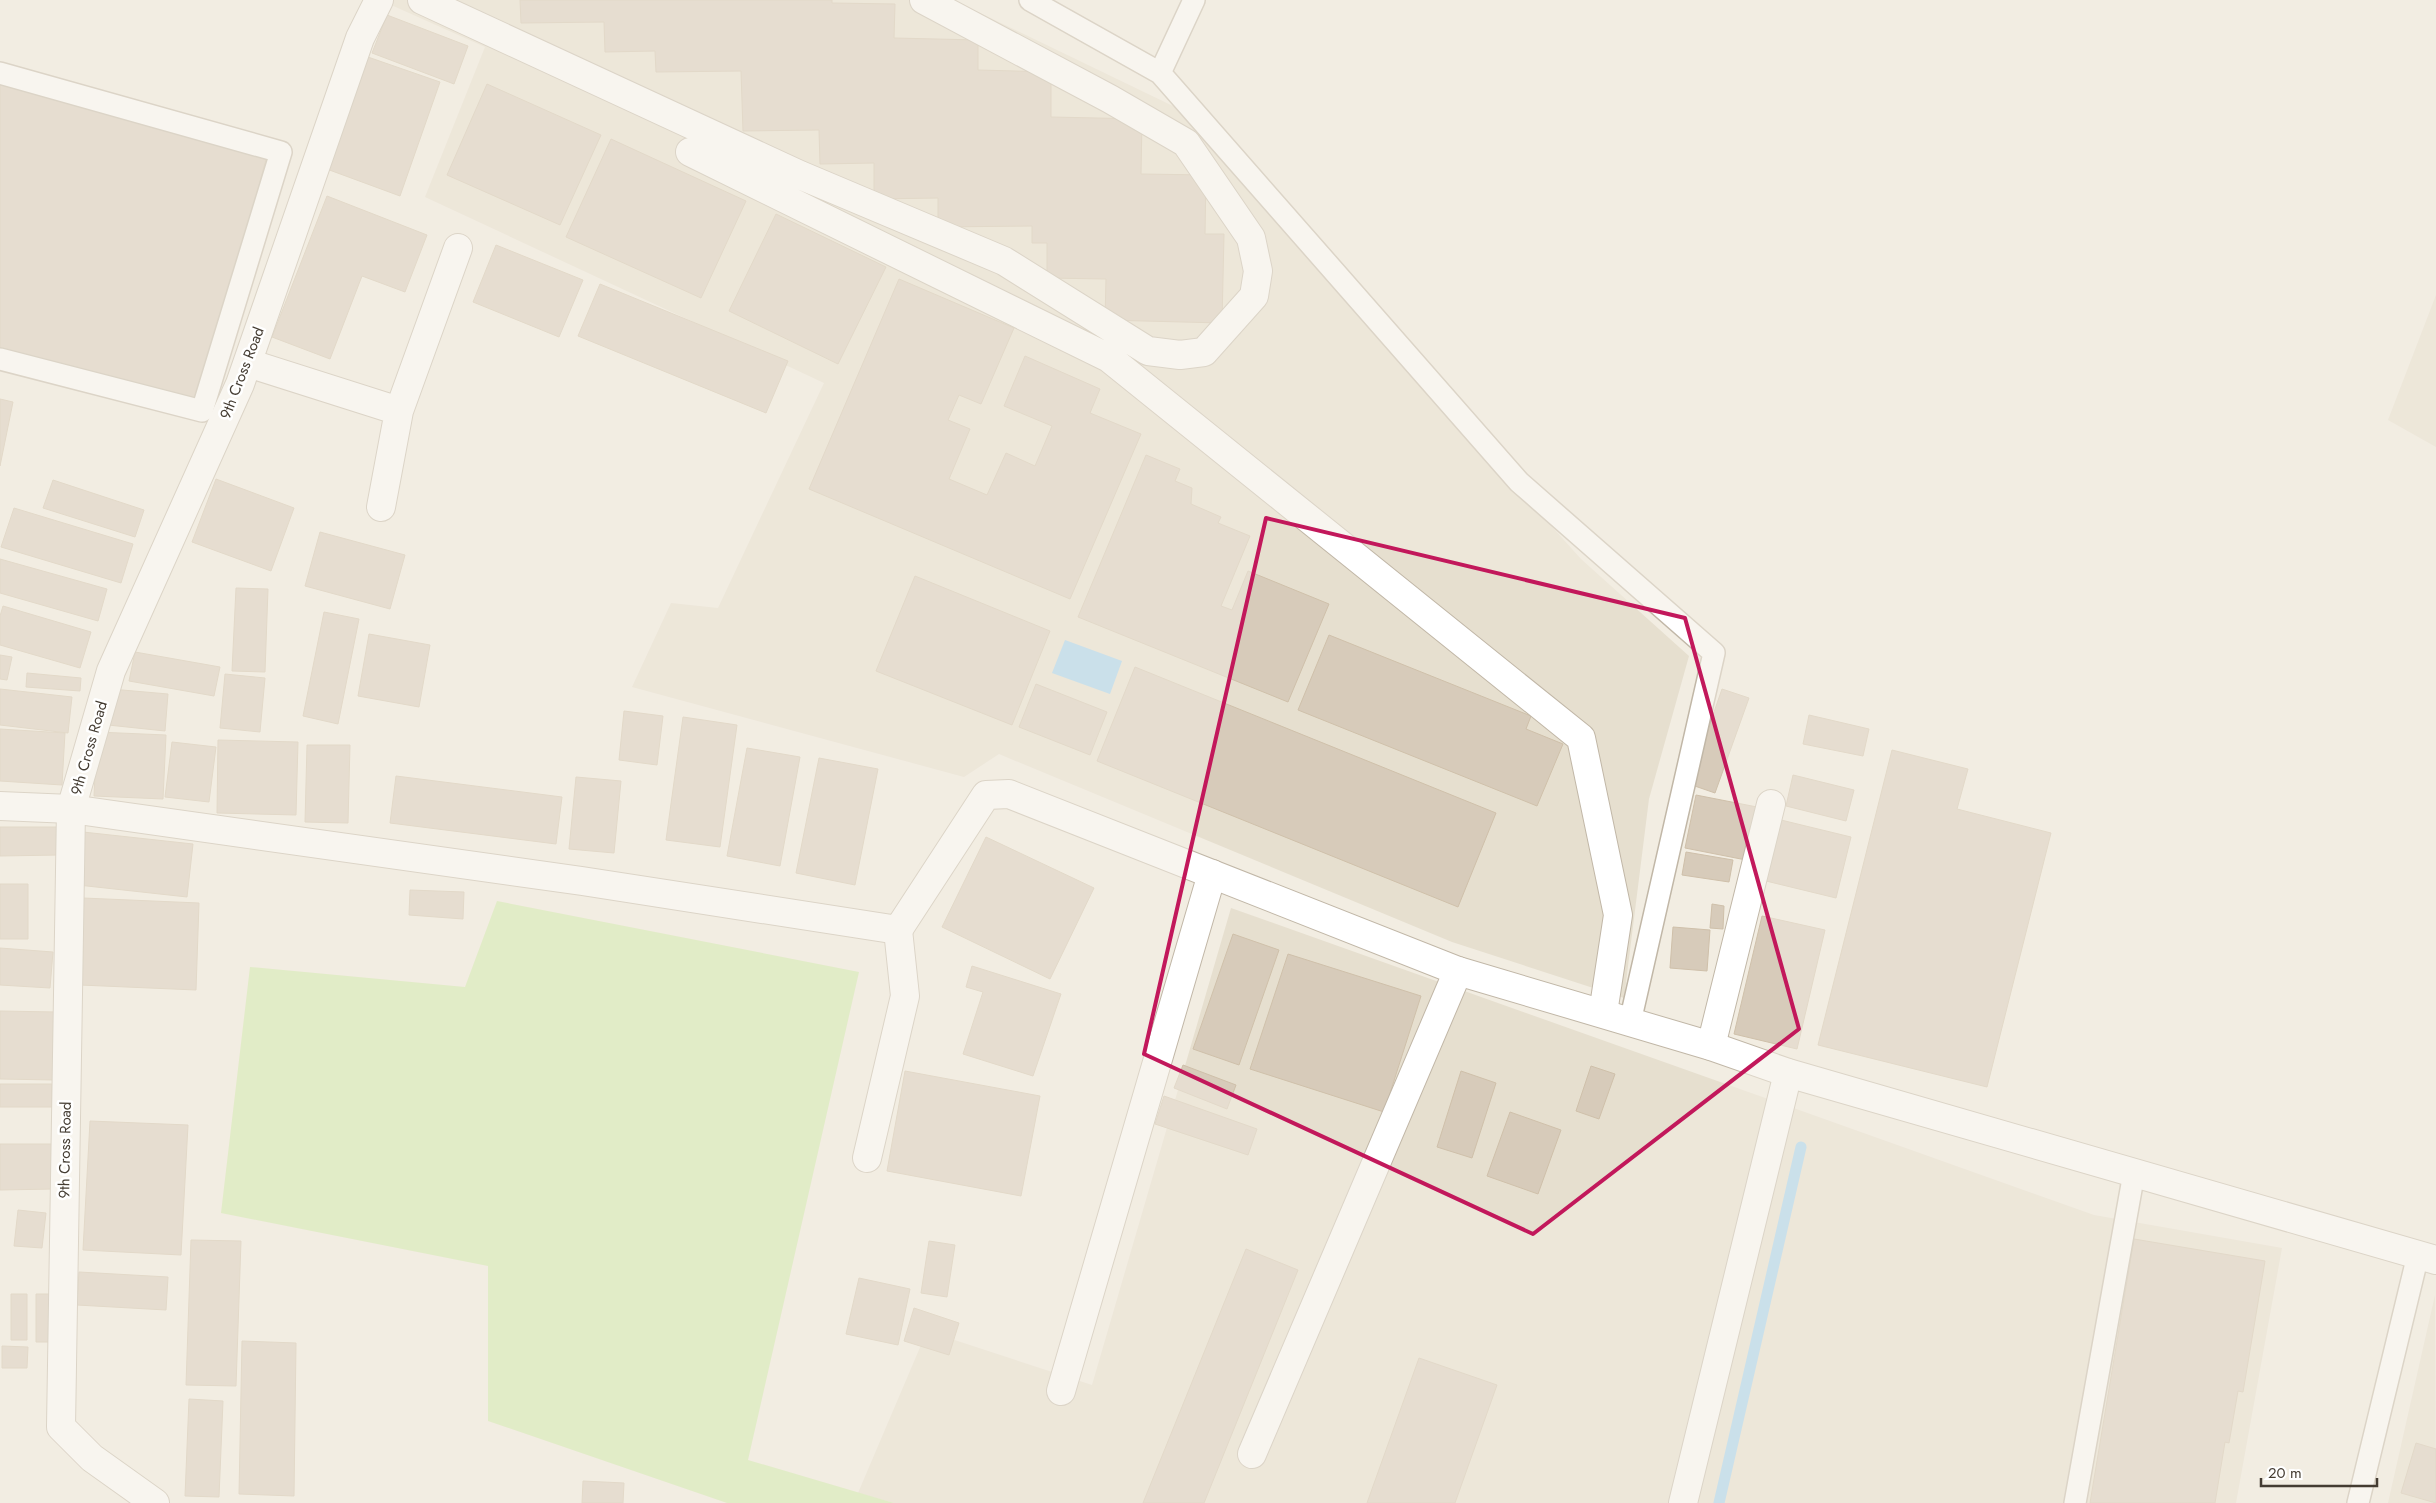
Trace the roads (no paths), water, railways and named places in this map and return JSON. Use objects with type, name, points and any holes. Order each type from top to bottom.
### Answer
[{"type":"street","name":"9th Cross Road","points":[[155,1503],[92,1458],[61,1427],[71,810],[111,671],[248,363],[360,38],[379,0]]},
{"type":"street","points":[[422,0],[800,176],[1004,261],[1148,351],[1180,355],[1204,352],[1254,296],[1258,271],[1251,238],[1186,142],[1110,99],[924,0]]},
{"type":"street","points":[[690,152],[1109,358],[1581,738],[1618,915],[1603,1013]]},
{"type":"street","points":[[381,507],[399,411],[458,248]]},
{"type":"street","points":[[248,363],[399,411]]},
{"type":"street","points":[[867,1158],[905,996],[898,930],[986,795],[1009,794],[1458,971],[1711,1046],[1788,1073],[2427,1257]]},
{"type":"street","points":[[1711,1046],[1771,804]]},
{"type":"street","points":[[0,806],[71,810],[582,880],[898,930]]},
{"type":"street","points":[[1061,1391],[1212,874]]},
{"type":"street","points":[[1252,1454],[1458,971]]},
{"type":"street","points":[[1683,1503],[1788,1073]]},
{"type":"lane","points":[[1030,0],[1160,73],[1519,482],[1714,653],[1630,1022]]},
{"type":"lane","points":[[1160,73],[1194,0]]},
{"type":"lane","points":[[0,74],[280,152],[202,411],[0,359]]},
{"type":"lane","points":[[2075,1503],[2134,1173]]},
{"type":"lane","points":[[2358,1503],[2427,1257]]},
{"type":"water","points":[[1065,640],[1122,661],[1110,694],[1052,673]]},
{"type":"waterway","points":[[1719,1503],[1801,1147]]}]
